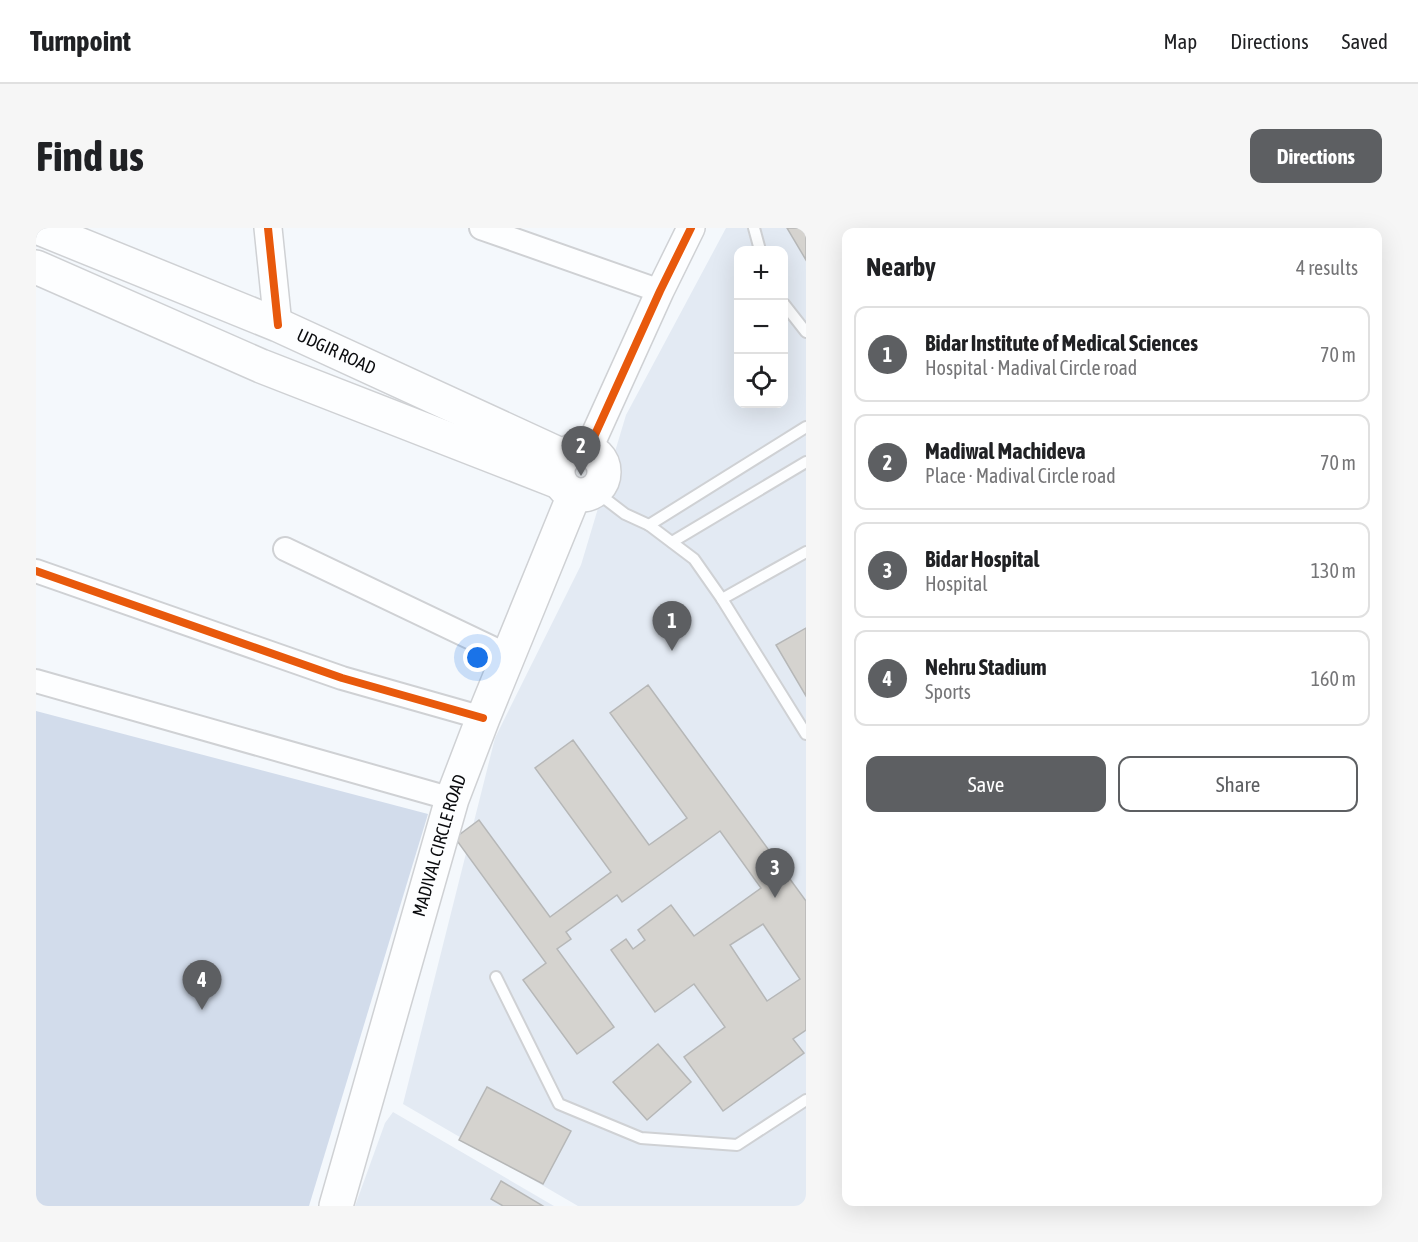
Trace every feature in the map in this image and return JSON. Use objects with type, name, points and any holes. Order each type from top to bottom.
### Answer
[{"type":"highway","name":"UDGIR ROAD","points":[[49,230],[278,325],[576,475]]},
{"type":"highway","name":"UDGIR ROAD","points":[[41,270],[261,366],[576,475]]},
{"type":"highway","name":"MADIVAL CIRCLE ROAD","points":[[336,1206],[452,799],[509,656],[576,475]]},
{"type":"street","points":[[268,228],[278,325]]},
{"type":"street","points":[[576,475],[691,228]]},
{"type":"street","points":[[41,270],[49,230]]},
{"type":"street","points":[[491,230],[660,291]]},
{"type":"street","points":[[285,549],[509,656]]},
{"type":"street","points":[[36,571],[342,678],[483,718]]},
{"type":"street","points":[[36,681],[452,799]]},
{"type":"lane","points":[[754,228],[759,246]]},
{"type":"lane","points":[[788,310],[806,332]]},
{"type":"lane","points":[[649,525],[806,427]]},
{"type":"lane","points":[[672,542],[806,462]]},
{"type":"lane","points":[[576,475],[625,514],[649,525],[694,560],[722,599],[806,734]]},
{"type":"lane","points":[[722,599],[806,552]]},
{"type":"lane","points":[[496,977],[559,1104],[641,1138],[737,1145],[806,1100]]},
{"type":"shaded area","points":[[726,228],[806,228],[806,1206],[578,1206],[403,1104],[495,738],[581,565],[626,415]]},
{"type":"shaded area","points":[[36,711],[428,814],[309,1206],[36,1206]]},
{"type":"shaded area","points":[[393,1112],[554,1206],[355,1206],[385,1123]]},
{"type":"building","points":[[787,228],[806,228],[806,260]]},
{"type":"building","points":[[806,628],[806,696],[776,645]]},
{"type":"building","points":[[648,685],[806,901],[806,1030],[793,1039],[804,1053],[723,1111],[684,1057],[725,1027],[694,984],[655,1012],[611,950],[626,939],[633,949],[645,940],[638,930],[671,905],[694,936],[761,888],[720,831],[622,902],[617,895],[566,932],[571,939],[557,949],[614,1027],[577,1054],[523,980],[546,963],[455,838],[479,820],[550,917],[611,872],[535,768],[573,740],[649,845],[687,818],[610,713]],"holes":[[[763,924],[800,979],[767,1001],[730,945]]]},
{"type":"building","points":[[658,1044],[691,1082],[647,1120],[613,1082]]},
{"type":"building","points":[[487,1087],[571,1131],[543,1184],[459,1140]]},
{"type":"building","points":[[501,1181],[543,1206],[503,1206],[491,1199]]},
{"type":"cycle path","points":[[268,228],[278,325]]},
{"type":"cycle path","points":[[588,450],[691,228]]},
{"type":"cycle path","points":[[36,571],[342,678],[483,718]]},
{"type":"place","name":"Madiwal Machideva","points":[[581,476]]},
{"type":"place","name":"Bidar Institute of Medical Sciences","points":[[672,651]]},
{"type":"place","name":"Bidar Hospital","points":[[775,898]]},
{"type":"place","name":"Nehru Stadium","points":[[202,1010]]}]
